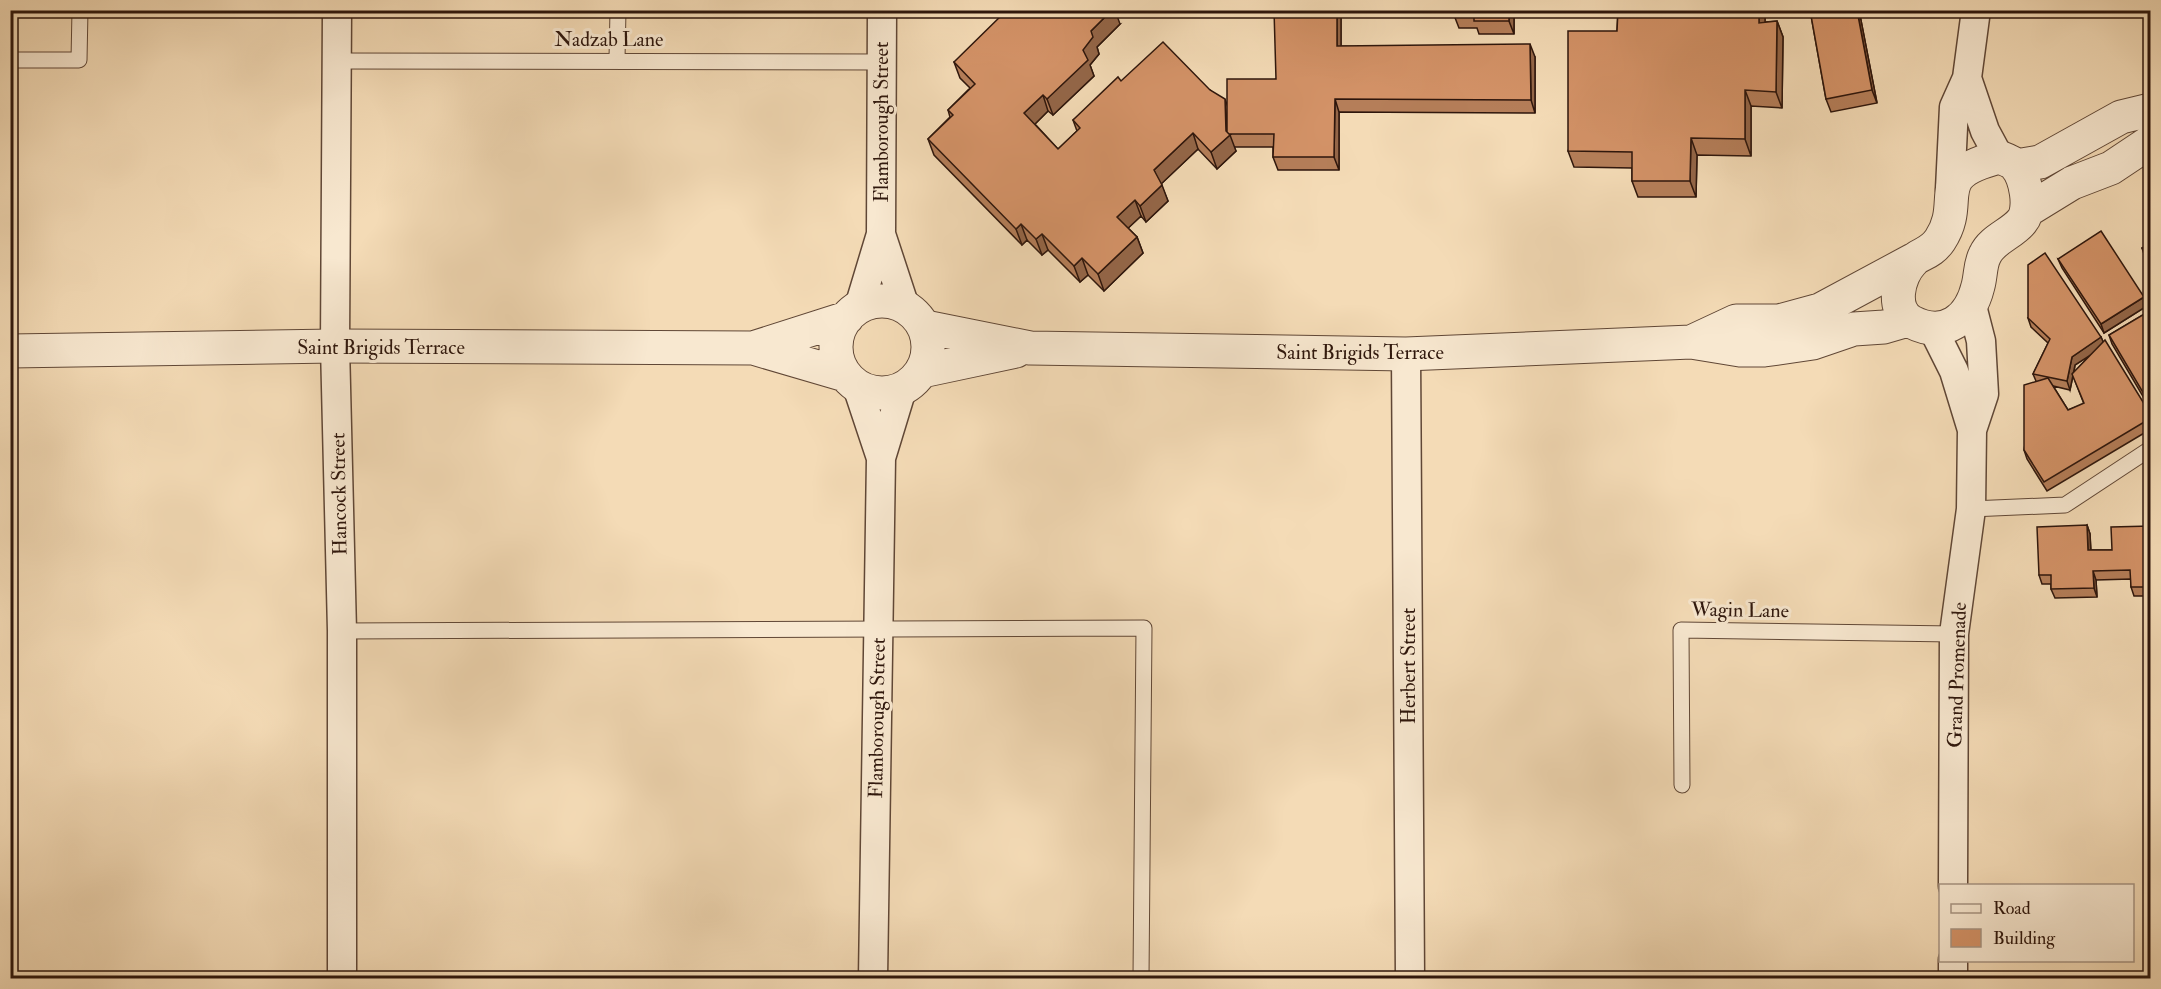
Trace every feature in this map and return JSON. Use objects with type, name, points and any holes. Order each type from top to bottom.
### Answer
[{"type":"street","name":"Hancock Street","points":[[338,10],[335,346],[342,631],[342,978]]},
{"type":"street","name":"Flamborough Street","points":[[853,313],[880,234],[882,10]]},
{"type":"street","points":[[1950,189],[1954,107],[1966,78],[1976,10]]},
{"type":"street","points":[[1966,78],[1985,131],[2024,185],[2028,210]]},
{"type":"street","points":[[1950,189],[1960,175],[1974,163],[2040,162],[2121,117],[2151,110]]},
{"type":"street","points":[[1972,306],[1985,253],[2022,221],[2028,210],[2072,183],[2111,168],[2151,142]]},
{"type":"street","name":"Saint Brigids Terrace","points":[[1691,342],[1736,321],[1779,321],[1820,309],[1929,253],[1941,238],[1948,217],[1950,189]]},
{"type":"street","name":"Flamborough Street","points":[[880,234],[915,317]]},
{"type":"street","points":[[1913,260],[1904,273],[1898,291],[1900,308],[1920,324]]},
{"type":"street","points":[[874,302],[890,302],[915,317],[928,350],[912,380],[879,392],[851,380],[838,361],[836,348],[838,332],[853,313],[874,302]]},
{"type":"street","name":"Saint Brigids Terrace","points":[[915,317],[1030,348],[1406,354],[1691,342],[1740,350],[1764,350],[1813,343],[1854,329],[1956,324],[1972,306]]},
{"type":"street","name":"Grand Promenade","points":[[1953,884],[1954,634],[1971,508],[1972,430],[1984,394],[1981,341],[1972,306]]},
{"type":"street","name":"Saint Brigids Terrace","points":[[753,348],[853,313]]},
{"type":"street","name":"Grand Promenade","points":[[1920,324],[1954,371],[1972,430]]},
{"type":"street","name":"Saint Brigids Terrace","points":[[10,351],[335,346],[753,348],[851,380]]},
{"type":"street","name":"Saint Brigids Terrace","points":[[912,380],[1030,348]]},
{"type":"street","name":"Herbert Street","points":[[1406,354],[1410,978]]},
{"type":"street","name":"Flamborough Street","points":[[851,380],[881,459]]},
{"type":"street","name":"Flamborough Street","points":[[873,978],[881,459],[912,380]]},
{"type":"street","points":[[1953,962],[1953,978]]},
{"type":"lane","points":[[10,60],[80,60],[80,10]]},
{"type":"lane","points":[[617,59],[618,10]]},
{"type":"lane","name":"Nadzab Lane","points":[[336,61],[617,59],[881,62]]},
{"type":"lane","points":[[1971,508],[2065,505],[2151,449]]},
{"type":"lane","points":[[342,631],[1144,628],[1141,978]]},
{"type":"lane","name":"Wagin Lane","points":[[1682,786],[1681,630],[1954,634]]},
{"type":"building","points":[[1007,10],[1112,10],[1091,31],[1093,37],[1083,50],[1088,60],[1047,99],[1043,95],[1024,113],[1058,149],[1080,128],[1073,120],[1118,77],[1121,81],[1163,42],[1210,90],[1225,99],[1226,131],[1230,135],[1211,152],[1193,133],[1154,170],[1162,185],[1140,206],[1135,200],[1117,217],[1137,237],[1098,274],[1082,258],[1074,266],[1042,234],[1036,239],[1021,224],[1016,229],[928,139],[953,115],[948,110],[975,84],[954,62]]},
{"type":"building","points":[[1274,10],[1337,10],[1337,46],[1530,44],[1531,100],[1335,99],[1334,157],[1273,157],[1274,134],[1229,134],[1227,132],[1227,79],[1276,79]]},
{"type":"building","points":[[1454,10],[1509,10],[1509,21],[1474,21],[1474,15],[1454,15]]},
{"type":"building","points":[[1618,10],[1759,10],[1759,23],[1777,21],[1776,92],[1745,90],[1745,139],[1691,138],[1690,181],[1632,181],[1632,152],[1568,151],[1568,31],[1617,31]]},
{"type":"building","points":[[1810,10],[1857,10],[1872,90],[1826,99]]},
{"type":"building","points":[[2101,231],[2144,297],[2101,324],[2058,259]]},
{"type":"building","points":[[2151,243],[2151,261],[2142,248]]},
{"type":"building","points":[[2045,253],[2101,337],[2072,357],[2067,381],[2033,374],[2050,339],[2028,318],[2028,265]]},
{"type":"building","points":[[2151,310],[2151,406],[2109,335]]},
{"type":"building","points":[[2105,340],[2151,418],[2044,482],[2024,450],[2024,385],[2048,378],[2068,410],[2084,403],[2072,374]]},
{"type":"building","points":[[2087,525],[2088,550],[2112,550],[2111,527],[2151,526],[2151,587],[2131,587],[2130,570],[2093,571],[2094,588],[2051,589],[2051,575],[2039,575],[2037,527]]}]
